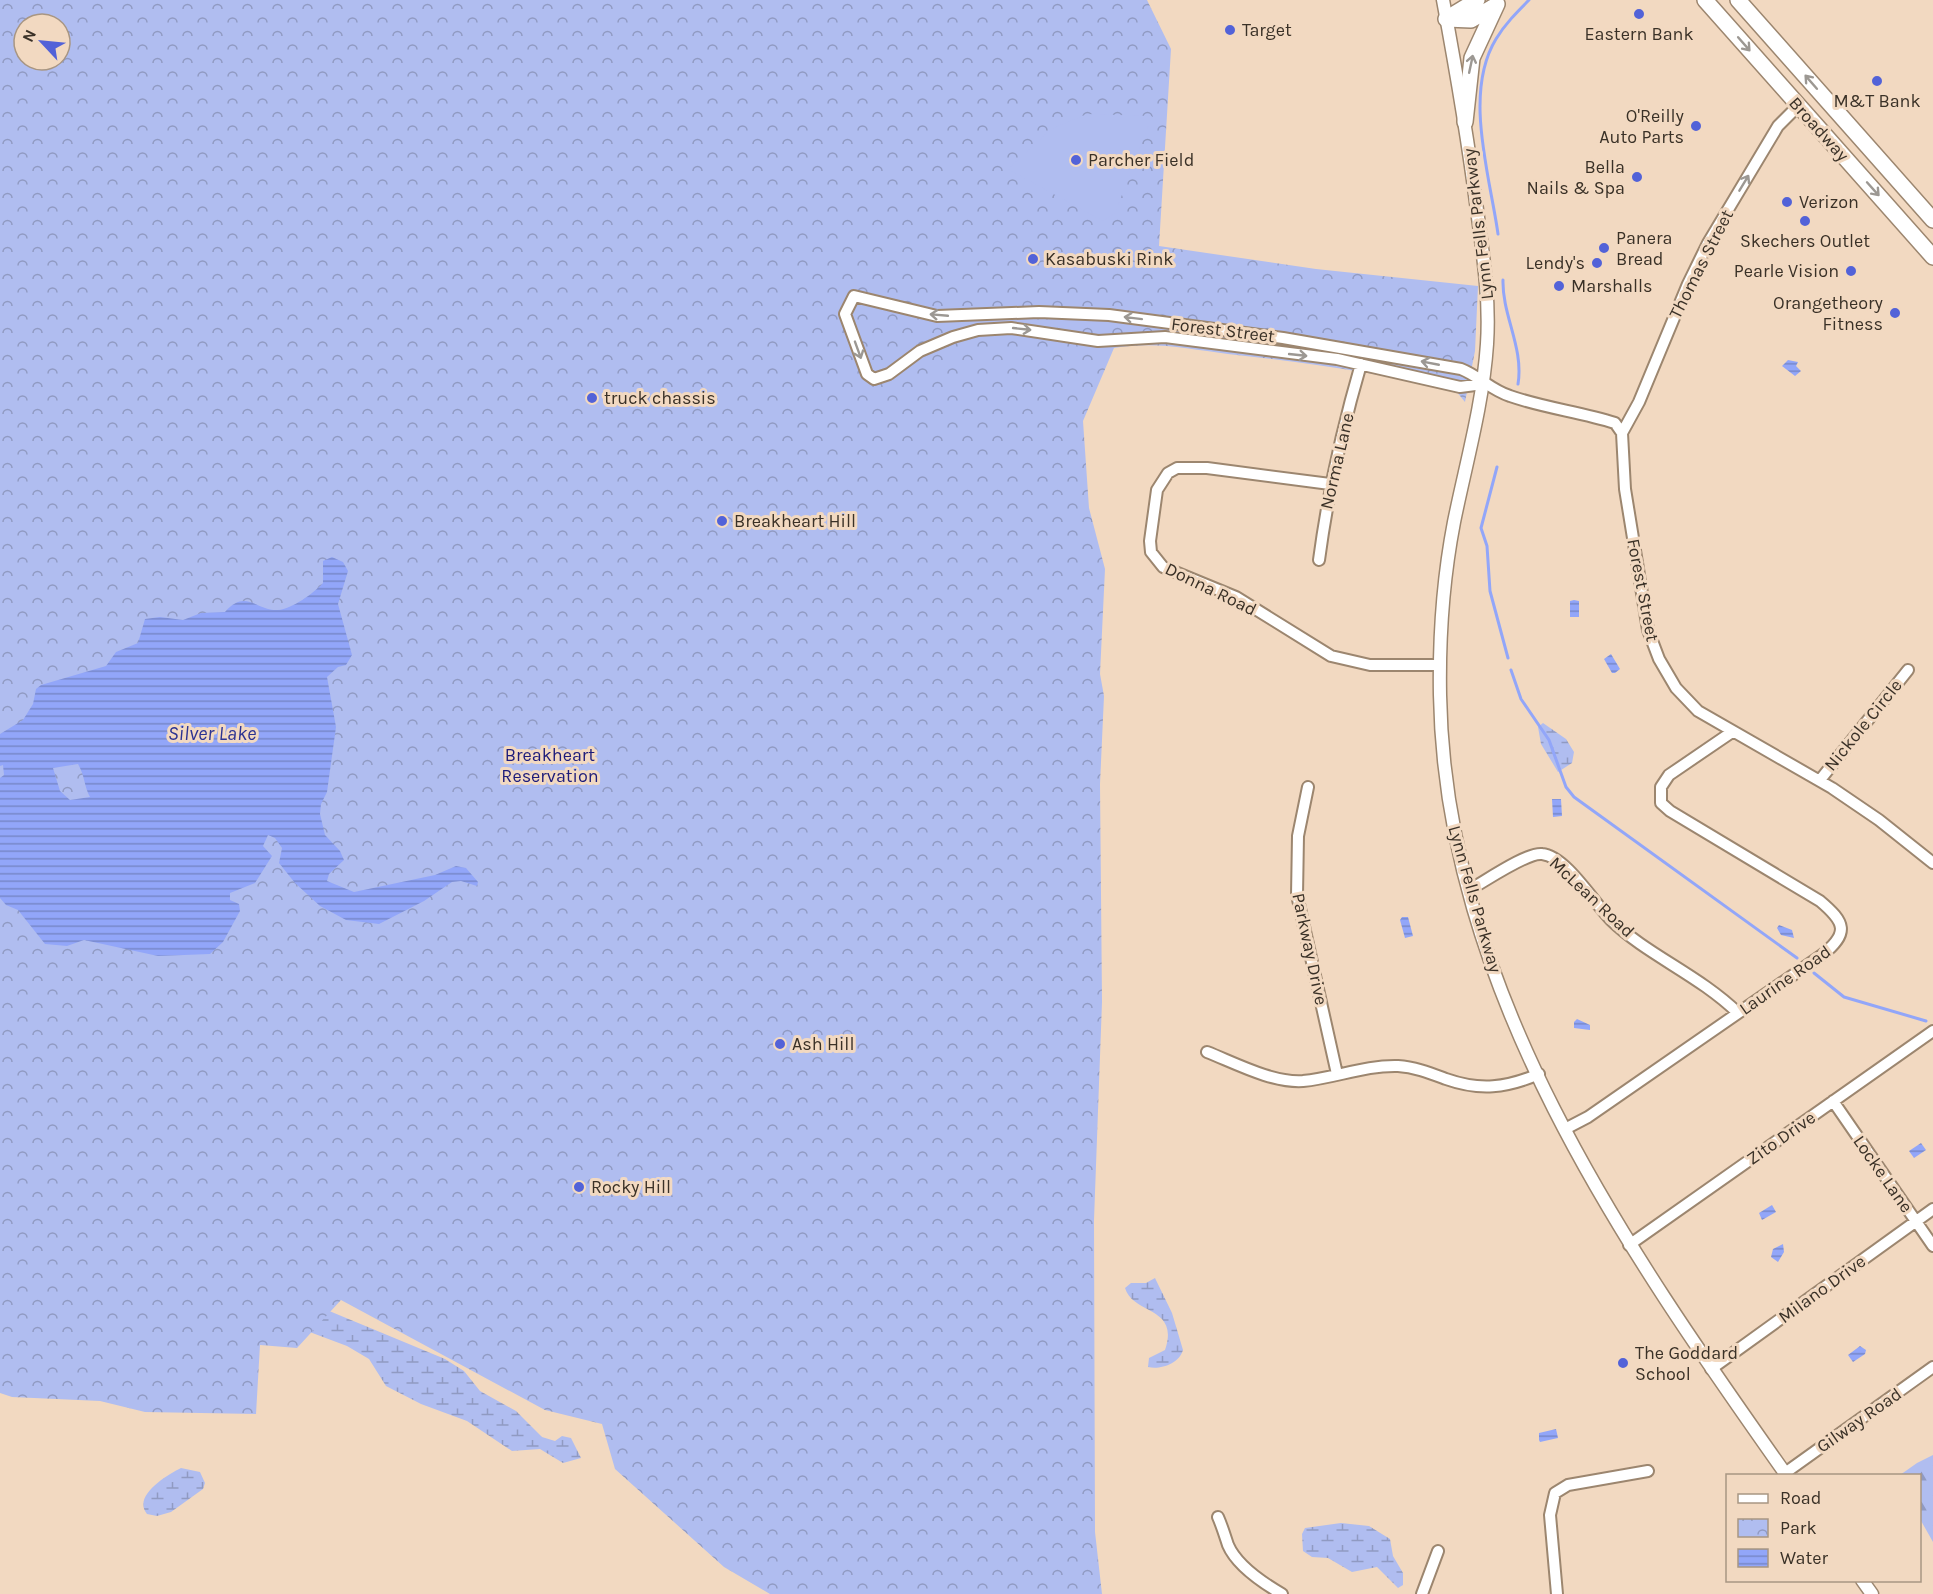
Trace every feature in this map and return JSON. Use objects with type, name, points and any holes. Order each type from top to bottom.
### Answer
[{"type":"highway","points":[[1446,19],[1477,0]]},
{"type":"highway","name":"Broadway","points":[[1705,0],[1933,257]]},
{"type":"highway","name":"Broadway","points":[[1738,0],[1933,220]]},
{"type":"highway","points":[[1446,19],[1474,19],[1498,2]]},
{"type":"highway","points":[[1465,122],[1472,58],[1498,2]]},
{"type":"main road","name":"Lynn Fells Parkway","points":[[1443,0],[1465,122],[1487,285],[1488,327],[1483,384],[1446,568],[1440,665],[1441,724],[1447,791],[1469,890],[1497,977],[1565,1129],[1629,1245],[1711,1369],[1786,1474]]},
{"type":"main road","points":[[1863,1582],[1872,1594]]},
{"type":"street","name":"Thomas Street","points":[[1622,434],[1708,243],[1778,126],[1798,106]]},
{"type":"street","name":"Forest Street","points":[[1483,384],[1460,387],[1362,364],[1165,337],[1098,341],[1011,328],[966,333],[920,351],[888,374],[874,379],[867,375],[845,314],[854,296],[937,316],[1039,312],[1109,315],[1359,350],[1461,369],[1472,373],[1483,384],[1513,397],[1616,423],[1622,434],[1624,489],[1651,640],[1665,670],[1681,695],[1698,711],[1732,732],[1820,780],[1879,820],[1933,863]]},
{"type":"street","points":[[1062,335],[1065,313]]},
{"type":"street","points":[[964,315],[966,333]]},
{"type":"street","name":"Norma Lane","points":[[1319,560],[1330,484],[1342,431],[1362,364]]},
{"type":"street","name":"Donna Road","points":[[1330,484],[1207,468],[1177,468],[1168,473],[1157,490],[1150,541],[1151,552],[1163,567],[1236,597],[1331,656],[1370,665],[1440,665]]},
{"type":"street","name":"Nickole Circle","points":[[1820,780],[1908,670]]},
{"type":"street","name":"Laurine Road","points":[[1565,1129],[1738,1013],[1828,950],[1840,937],[1842,930],[1837,916],[1820,901],[1670,811],[1661,803],[1661,787],[1669,775],[1732,732]]},
{"type":"street","name":"Parkway Drive","points":[[1308,787],[1298,836],[1297,895],[1337,1074]]},
{"type":"street","name":"McLean Road","points":[[1469,890],[1533,855],[1550,856],[1565,867],[1618,925],[1714,991],[1738,1013]]},
{"type":"street","name":"Zito Drive","points":[[1629,1245],[1933,1031]]},
{"type":"street","points":[[1207,1052],[1291,1080],[1312,1080],[1373,1067],[1398,1066],[1420,1070],[1471,1087],[1494,1088],[1509,1086],[1539,1074]]},
{"type":"street","name":"Locke Lane","points":[[1833,1101],[1933,1246]]},
{"type":"street","name":"Milano Drive","points":[[1711,1369],[1933,1209]]},
{"type":"street","name":"Gilway Road","points":[[1786,1474],[1933,1367]]},
{"type":"street","points":[[1557,1594],[1550,1515],[1555,1493],[1568,1485],[1648,1471]]},
{"type":"street","points":[[1218,1517],[1228,1545],[1244,1565],[1260,1580],[1282,1594]]},
{"type":"street","points":[[1422,1594],[1438,1551]]},
{"type":"green space","name":"Breakheart Reservation","points":[[0,0],[1147,0],[1171,49],[1159,246],[1316,269],[1478,286],[1475,351],[1465,402],[1456,391],[1371,373],[1185,348],[1143,345],[1114,348],[1083,421],[1089,508],[1105,569],[1100,674],[1104,696],[1100,784],[1102,1002],[1094,1220],[1095,1532],[1102,1594],[770,1594],[724,1567],[615,1469],[602,1424],[545,1410],[341,1300],[297,1348],[260,1345],[256,1414],[145,1412],[100,1401],[12,1397],[0,1393]]},
{"type":"green space","name":"Parcher Field","points":[[1087,114],[1152,116],[1115,213],[1103,221],[1008,169],[1051,129]]},
{"type":"green space","points":[[1543,723],[1566,739],[1574,752],[1572,763],[1558,772],[1541,744],[1538,727]]},
{"type":"green space","points":[[1155,1278],[1172,1313],[1183,1350],[1178,1359],[1173,1362],[1163,1367],[1153,1368],[1148,1367],[1149,1358],[1165,1350],[1168,1336],[1166,1326],[1161,1318],[1130,1297],[1125,1288],[1131,1283],[1146,1283]]},
{"type":"green space","points":[[310,1303],[445,1359],[464,1371],[480,1391],[516,1411],[542,1437],[555,1441],[562,1436],[571,1438],[581,1458],[563,1463],[540,1449],[512,1451],[467,1421],[421,1404],[386,1386],[369,1359],[347,1346],[299,1328]]},
{"type":"green space","points":[[1933,1455],[1933,1542],[1921,1521],[1921,1474],[1901,1474]]},
{"type":"green space","points":[[181,1468],[200,1472],[205,1483],[203,1489],[171,1512],[157,1516],[147,1514],[144,1500],[147,1493],[160,1481]]},
{"type":"green space","points":[[1341,1523],[1369,1526],[1390,1539],[1393,1556],[1403,1573],[1403,1585],[1398,1588],[1377,1567],[1352,1572],[1328,1558],[1312,1557],[1303,1551],[1302,1534],[1305,1528]]},
{"type":"water","points":[[1788,360],[1798,362],[1796,366],[1801,371],[1795,376],[1782,366]]},
{"type":"water","name":"Silver Lake","points":[[332,557],[343,562],[348,571],[338,604],[352,655],[346,665],[338,667],[327,677],[336,727],[327,792],[321,804],[320,814],[325,835],[340,851],[344,860],[329,874],[327,881],[354,892],[435,875],[456,866],[466,868],[478,882],[477,886],[461,881],[452,882],[424,901],[379,924],[346,920],[320,906],[295,883],[279,863],[282,848],[275,838],[268,835],[263,846],[272,856],[255,883],[230,893],[230,900],[239,904],[240,911],[223,942],[210,954],[158,956],[84,940],[67,946],[45,944],[18,910],[6,905],[0,898],[0,778],[4,775],[3,765],[0,766],[0,734],[23,720],[33,704],[36,689],[41,685],[106,666],[116,652],[138,643],[145,619],[160,617],[183,620],[201,613],[225,612],[232,605],[245,601],[270,609],[284,609],[302,600],[323,583],[323,561]],"holes":[[[78,764],[90,797],[70,800],[60,791],[53,768]]]},
{"type":"water","points":[[1570,601],[1579,601],[1579,617],[1570,617]]},
{"type":"water","points":[[1611,654],[1620,669],[1615,673],[1612,673],[1604,659]]},
{"type":"water","points":[[1552,799],[1561,799],[1562,816],[1553,817]]},
{"type":"water","points":[[1402,917],[1408,917],[1413,936],[1405,938],[1400,920]]},
{"type":"water","points":[[1779,925],[1792,930],[1794,938],[1781,935],[1777,928]]},
{"type":"water","points":[[1577,1019],[1590,1025],[1590,1030],[1574,1028],[1574,1022]]},
{"type":"water","points":[[1921,1143],[1926,1150],[1914,1158],[1909,1151]]},
{"type":"water","points":[[1772,1205],[1776,1212],[1762,1220],[1759,1213]]},
{"type":"water","points":[[1783,1244],[1784,1252],[1778,1262],[1771,1257],[1773,1249]]},
{"type":"water","points":[[1860,1346],[1866,1350],[1865,1354],[1853,1362],[1848,1355]]},
{"type":"water","points":[[1556,1429],[1558,1438],[1540,1442],[1539,1433]]},
{"type":"waterway","points":[[1498,234],[1482,135],[1481,84],[1486,61],[1496,39],[1507,23],[1529,0]]},
{"type":"waterway","points":[[1503,280],[1506,306],[1518,357],[1518,384]]},
{"type":"waterway","points":[[1497,467],[1481,528],[1487,546],[1490,591],[1508,658]]},
{"type":"waterway","points":[[1511,670],[1521,699],[1549,740],[1566,787],[1574,797],[1797,958]]},
{"type":"waterway","points":[[1814,973],[1844,997],[1926,1021]]},
{"type":"place","name":"Eastern Bank","points":[[1639,14]]},
{"type":"place","name":"Target","points":[[1230,30]]},
{"type":"place","name":"M&T Bank","points":[[1877,81]]},
{"type":"place","name":"O'Reilly Auto Parts","points":[[1696,126]]},
{"type":"place","name":"Parcher Field","points":[[1076,160]]},
{"type":"place","name":"Bella Nails & Spa","points":[[1637,177]]},
{"type":"place","name":"Verizon","points":[[1787,202]]},
{"type":"place","name":"Skechers Outlet","points":[[1805,221]]},
{"type":"place","name":"Panera Bread","points":[[1604,248]]},
{"type":"place","name":"Kasabuski Rink","points":[[1033,259]]},
{"type":"place","name":"Lendy's","points":[[1597,263]]},
{"type":"place","name":"Pearle Vision","points":[[1851,271]]},
{"type":"place","name":"Marshalls","points":[[1559,286]]},
{"type":"place","name":"Orangetheory Fitness","points":[[1895,313]]},
{"type":"place","name":"truck chassis","points":[[592,398]]},
{"type":"place","name":"Breakheart Hill","points":[[722,521]]},
{"type":"place","name":"Ash Hill","points":[[780,1044]]},
{"type":"place","name":"Rocky Hill","points":[[579,1187]]},
{"type":"place","name":"The Goddard School","points":[[1623,1363]]}]
